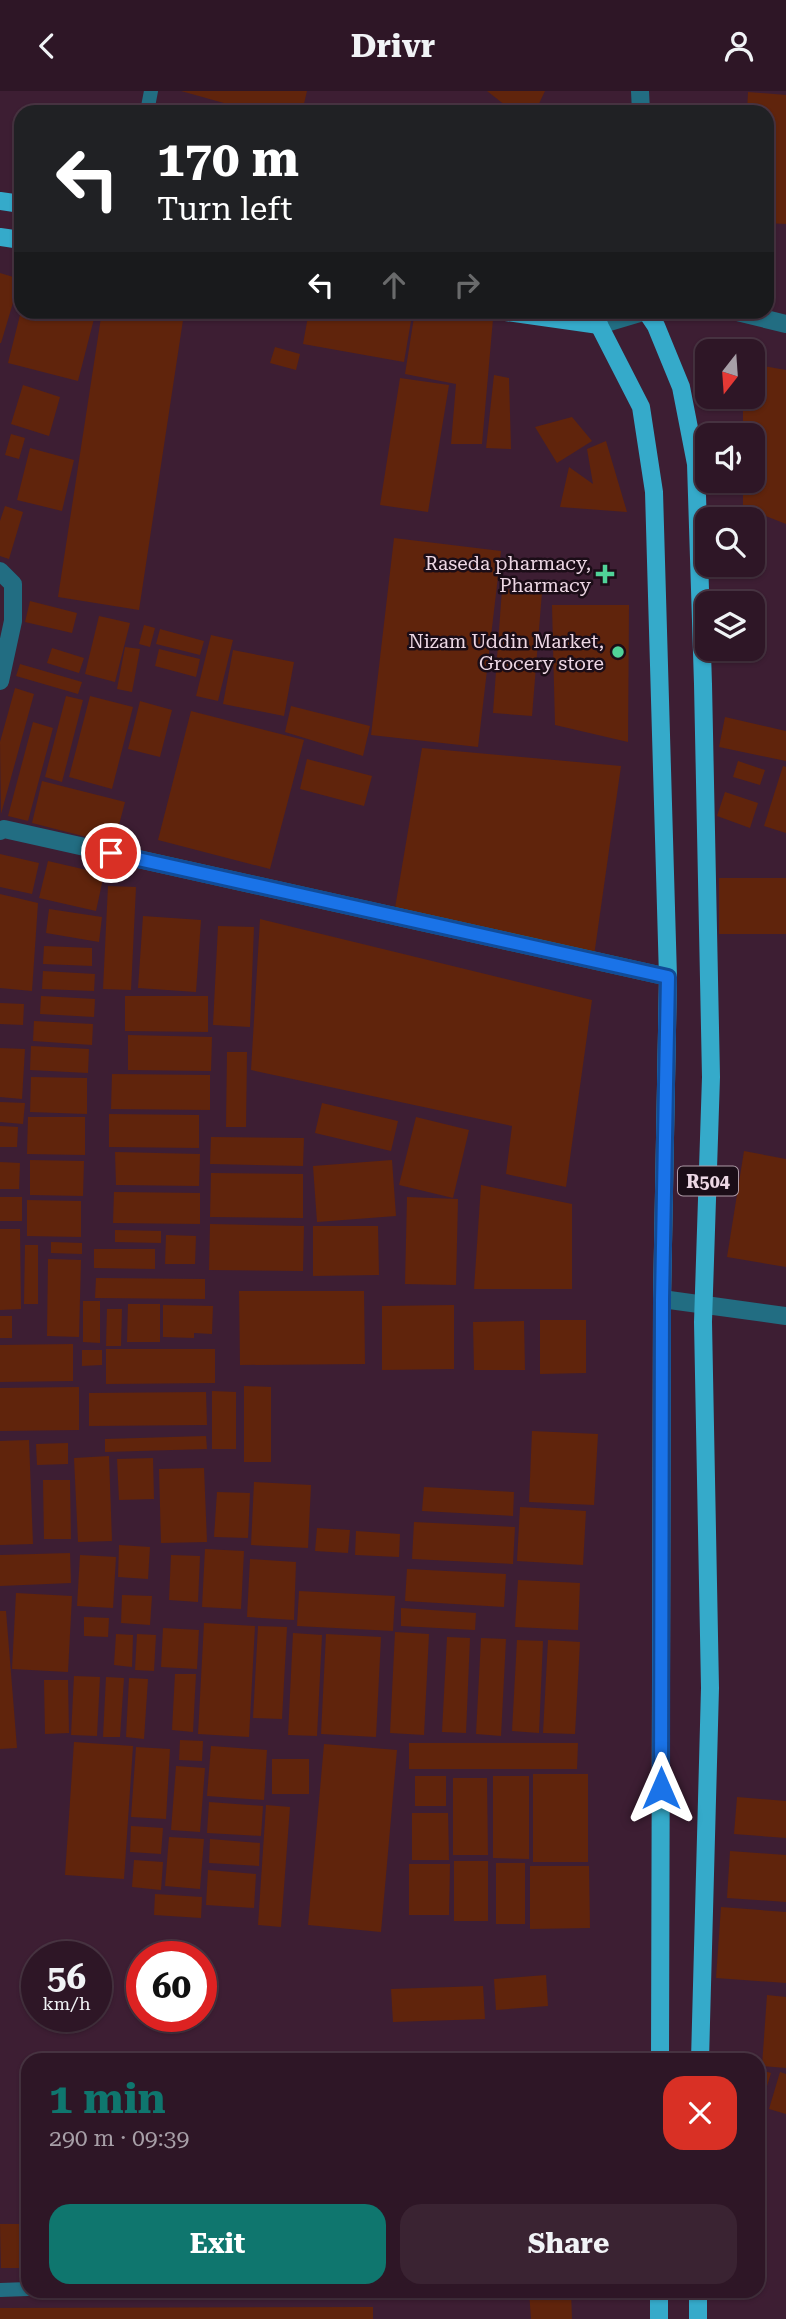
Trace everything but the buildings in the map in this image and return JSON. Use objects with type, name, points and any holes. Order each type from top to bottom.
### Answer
[{"type":"main road","name":"R504","points":[[604,319],[641,407],[654,492],[668,977],[662,1300],[660,2053]]},
{"type":"main road","name":"R504","points":[[651,319],[681,387],[696,464],[711,1077],[704,1305],[710,1688],[700,2053]]},
{"type":"main road","points":[[659,2298],[659,2319]]},
{"type":"main road","points":[[698,2298],[698,2319]]},
{"type":"street","points":[[766,319],[786,324]]},
{"type":"street","points":[[0,571],[13,585],[13,621],[0,681]]},
{"type":"street","points":[[0,831],[5,829],[668,977]]},
{"type":"street","points":[[662,1300],[786,1316]]},
{"type":"lane","points":[[0,2290],[21,2289]]},
{"type":"place","name":"Raseda pharmacy, Pharmacy","points":[[605,574]]},
{"type":"place","name":"Nizam Uddin Market, Grocery store","points":[[618,652]]},
{"type":"route","points":[[111,853],[668,977],[662,1300],[661,1788]]}]
